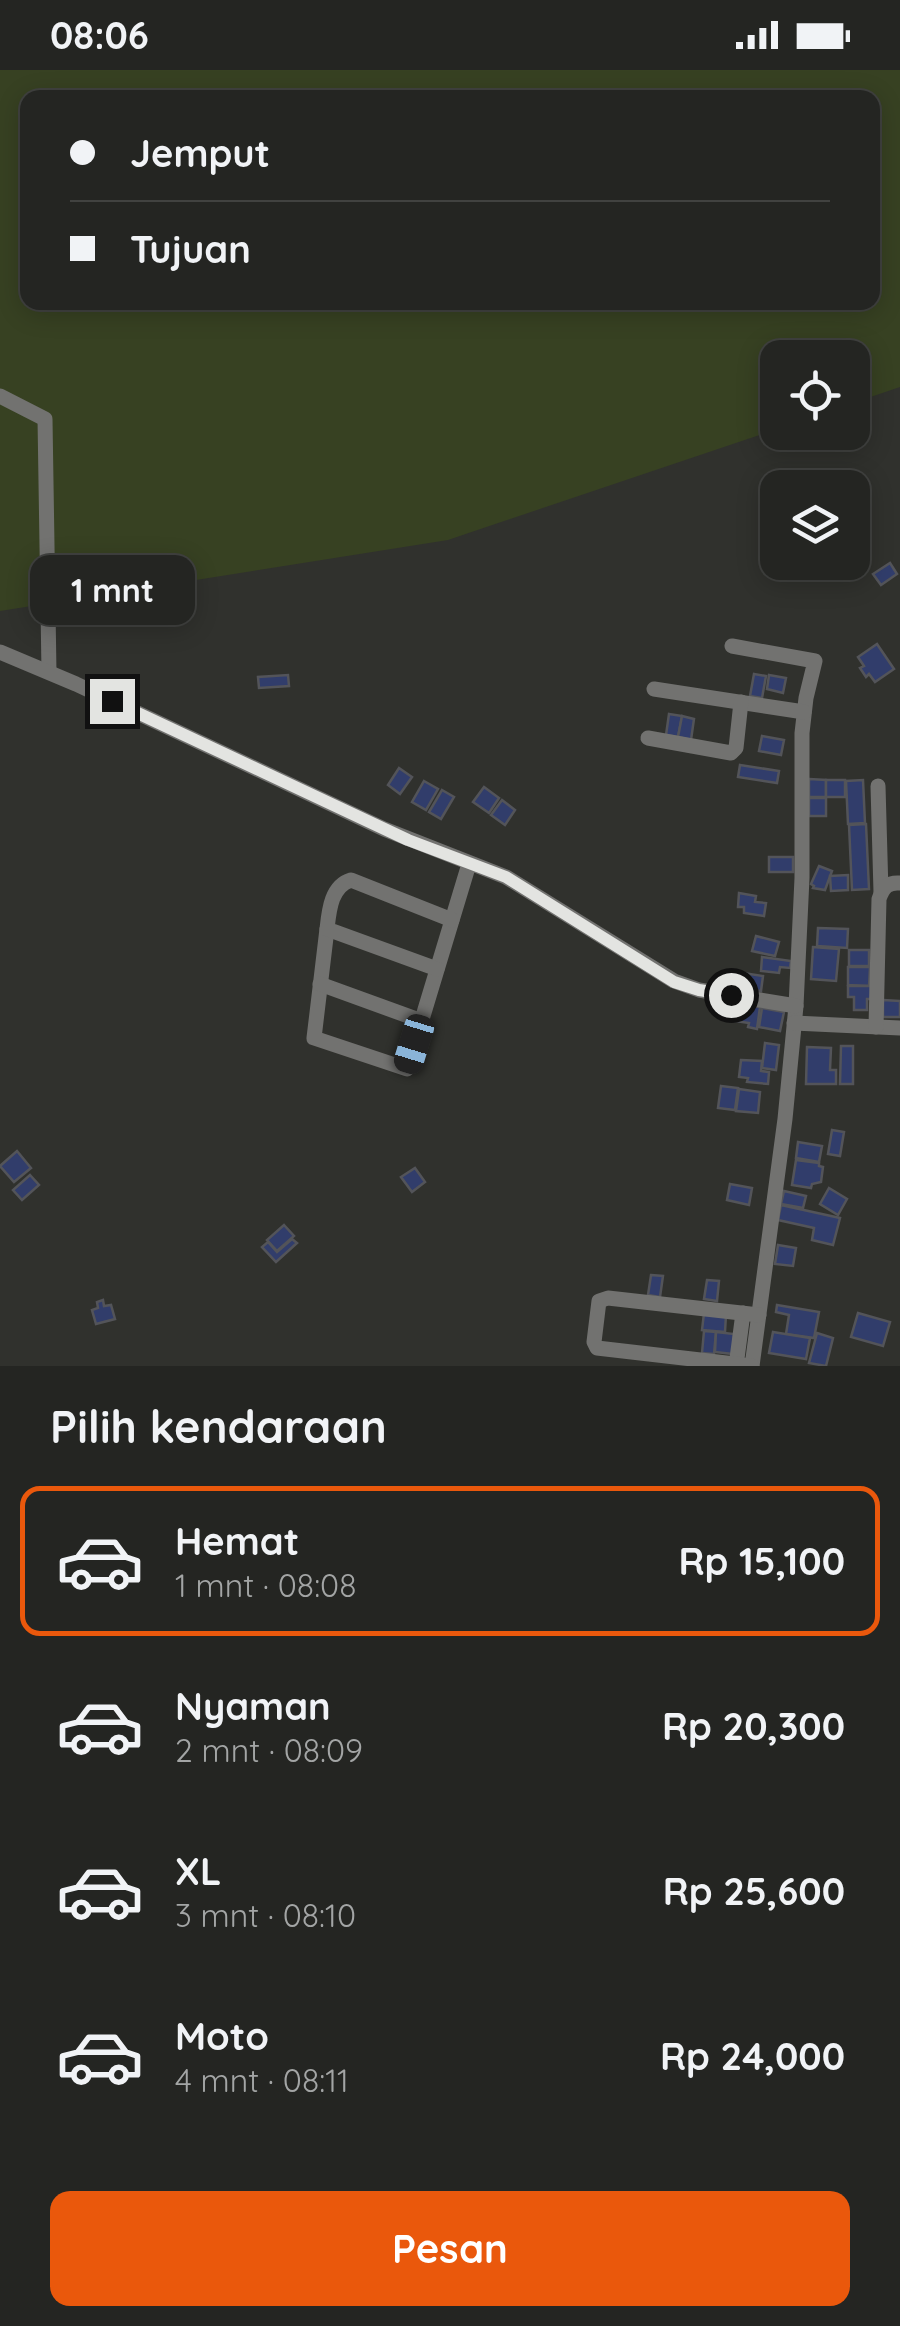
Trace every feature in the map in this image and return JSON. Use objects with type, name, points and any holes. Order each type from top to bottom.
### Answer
[{"type":"street","points":[[0,396],[45,418],[49,672]]},
{"type":"street","points":[[732,646],[814,660],[804,712],[802,878],[786,1118],[744,1365],[597,1348],[594,1342],[599,1301],[608,1298],[751,1314]]},
{"type":"street","points":[[0,652],[384,829],[506,877],[674,982],[699,990],[796,1006]]},
{"type":"street","points":[[654,689],[804,712]]},
{"type":"street","points":[[648,738],[731,754],[736,748],[741,702]]},
{"type":"street","points":[[876,1027],[878,906],[882,892],[878,786]]},
{"type":"street","points":[[452,920],[351,880],[343,882],[335,894],[326,929],[314,1038],[407,1068],[471,865]]},
{"type":"street","points":[[882,892],[889,884],[900,883]]},
{"type":"street","points":[[326,929],[437,969]]},
{"type":"street","points":[[320,984],[422,1020]]},
{"type":"street","points":[[794,1023],[900,1028]]},
{"type":"green space","points":[[0,70],[900,70],[900,387],[870,397],[870,340],[760,340],[760,435],[448,540],[0,611]]},
{"type":"building","points":[[890,563],[897,574],[881,585],[873,574]]},
{"type":"building","points":[[877,644],[894,669],[875,682],[869,674],[866,677],[858,657]]},
{"type":"building","points":[[754,674],[766,676],[762,698],[750,696]]},
{"type":"building","points":[[288,675],[289,686],[259,688],[258,677]]},
{"type":"building","points":[[769,675],[786,678],[783,693],[767,689]]},
{"type":"building","points":[[669,714],[682,716],[678,737],[666,735]]},
{"type":"building","points":[[682,716],[694,719],[691,740],[678,737]]},
{"type":"building","points":[[762,736],[784,740],[781,755],[759,751]]},
{"type":"building","points":[[740,765],[779,771],[777,783],[738,777]]},
{"type":"building","points":[[399,768],[412,777],[400,794],[388,785]]},
{"type":"building","points":[[809,779],[826,780],[826,797],[809,797]]},
{"type":"building","points":[[826,780],[845,780],[845,797],[826,797]]},
{"type":"building","points":[[863,780],[865,823],[848,824],[846,781]]},
{"type":"building","points":[[424,781],[438,789],[426,810],[412,802]]},
{"type":"building","points":[[484,787],[499,798],[489,813],[473,802]]},
{"type":"building","points":[[442,790],[454,797],[441,819],[429,812]]},
{"type":"building","points":[[809,798],[826,798],[826,816],[809,816]]},
{"type":"building","points":[[502,800],[515,810],[505,825],[491,815]]},
{"type":"building","points":[[866,824],[869,889],[852,890],[849,825]]},
{"type":"building","points":[[769,857],[793,857],[793,872],[769,872]]},
{"type":"building","points":[[819,866],[832,871],[825,890],[811,884]]},
{"type":"building","points":[[848,875],[848,890],[831,891],[830,876]]},
{"type":"building","points":[[739,893],[756,896],[755,902],[766,903],[764,916],[744,913],[744,907],[738,907]]},
{"type":"building","points":[[818,928],[848,929],[847,948],[817,946]]},
{"type":"building","points":[[756,936],[779,942],[775,956],[752,951]]},
{"type":"building","points":[[813,947],[839,949],[836,981],[811,979]]},
{"type":"building","points":[[849,950],[869,950],[869,966],[849,966]]},
{"type":"building","points":[[762,957],[791,961],[790,968],[780,967],[779,973],[761,971]]},
{"type":"building","points":[[848,967],[870,967],[869,986],[848,985]]},
{"type":"building","points":[[737,972],[763,976],[761,991],[735,988]]},
{"type":"building","points":[[848,986],[871,986],[867,1010],[854,1010],[854,997],[848,997]]},
{"type":"building","points":[[883,1000],[900,1001],[900,1017],[883,1017]]},
{"type":"building","points":[[738,1004],[760,1007],[757,1029],[735,1021]]},
{"type":"building","points":[[762,1008],[784,1012],[780,1031],[759,1027]]},
{"type":"building","points":[[765,1043],[779,1045],[776,1070],[762,1068]]},
{"type":"building","points":[[841,1046],[853,1046],[853,1084],[840,1084]]},
{"type":"building","points":[[807,1047],[831,1048],[830,1070],[836,1070],[836,1084],[806,1084]]},
{"type":"building","points":[[741,1060],[762,1061],[761,1071],[769,1072],[768,1084],[739,1077]]},
{"type":"building","points":[[721,1086],[738,1088],[735,1110],[718,1108]]},
{"type":"building","points":[[739,1089],[760,1092],[758,1113],[736,1111]]},
{"type":"building","points":[[832,1130],[844,1132],[840,1156],[828,1154]]},
{"type":"building","points":[[798,1142],[822,1146],[819,1162],[796,1158]]},
{"type":"building","points":[[17,1151],[31,1168],[14,1182],[0,1166]]},
{"type":"building","points":[[796,1160],[819,1163],[823,1167],[821,1182],[811,1188],[792,1185]]},
{"type":"building","points":[[415,1168],[425,1182],[412,1192],[401,1177]]},
{"type":"building","points":[[30,1175],[39,1185],[22,1200],[13,1190]]},
{"type":"building","points":[[730,1184],[752,1188],[749,1205],[727,1200]]},
{"type":"building","points":[[829,1188],[847,1199],[838,1215],[820,1204]]},
{"type":"building","points":[[784,1191],[806,1196],[803,1208],[781,1204]]},
{"type":"building","points":[[781,1205],[840,1218],[833,1245],[812,1240],[814,1228],[778,1220]]},
{"type":"building","points":[[284,1225],[294,1236],[277,1251],[267,1240]]},
{"type":"building","points":[[292,1239],[297,1243],[276,1262],[262,1247],[268,1242],[277,1252]]},
{"type":"building","points":[[778,1245],[796,1248],[793,1266],[775,1264]]},
{"type":"building","points":[[651,1275],[663,1276],[660,1297],[648,1295]]},
{"type":"building","points":[[707,1280],[719,1281],[717,1301],[704,1299]]},
{"type":"building","points":[[103,1300],[104,1306],[111,1305],[115,1319],[96,1324],[92,1310]]},
{"type":"building","points":[[777,1305],[819,1312],[814,1338],[786,1334],[789,1315],[776,1312]]},
{"type":"building","points":[[704,1313],[726,1315],[725,1332],[702,1330]]},
{"type":"building","points":[[858,1313],[890,1322],[883,1346],[851,1337]]},
{"type":"building","points":[[704,1331],[716,1332],[714,1354],[702,1353]]},
{"type":"building","points":[[716,1332],[734,1334],[733,1354],[715,1352]]},
{"type":"building","points":[[773,1332],[810,1338],[806,1359],[769,1353]]},
{"type":"building","points":[[817,1333],[833,1338],[826,1366],[809,1363]]},
{"type":"route","points":[[112,701],[408,840],[506,877],[674,982],[731,995]]}]
